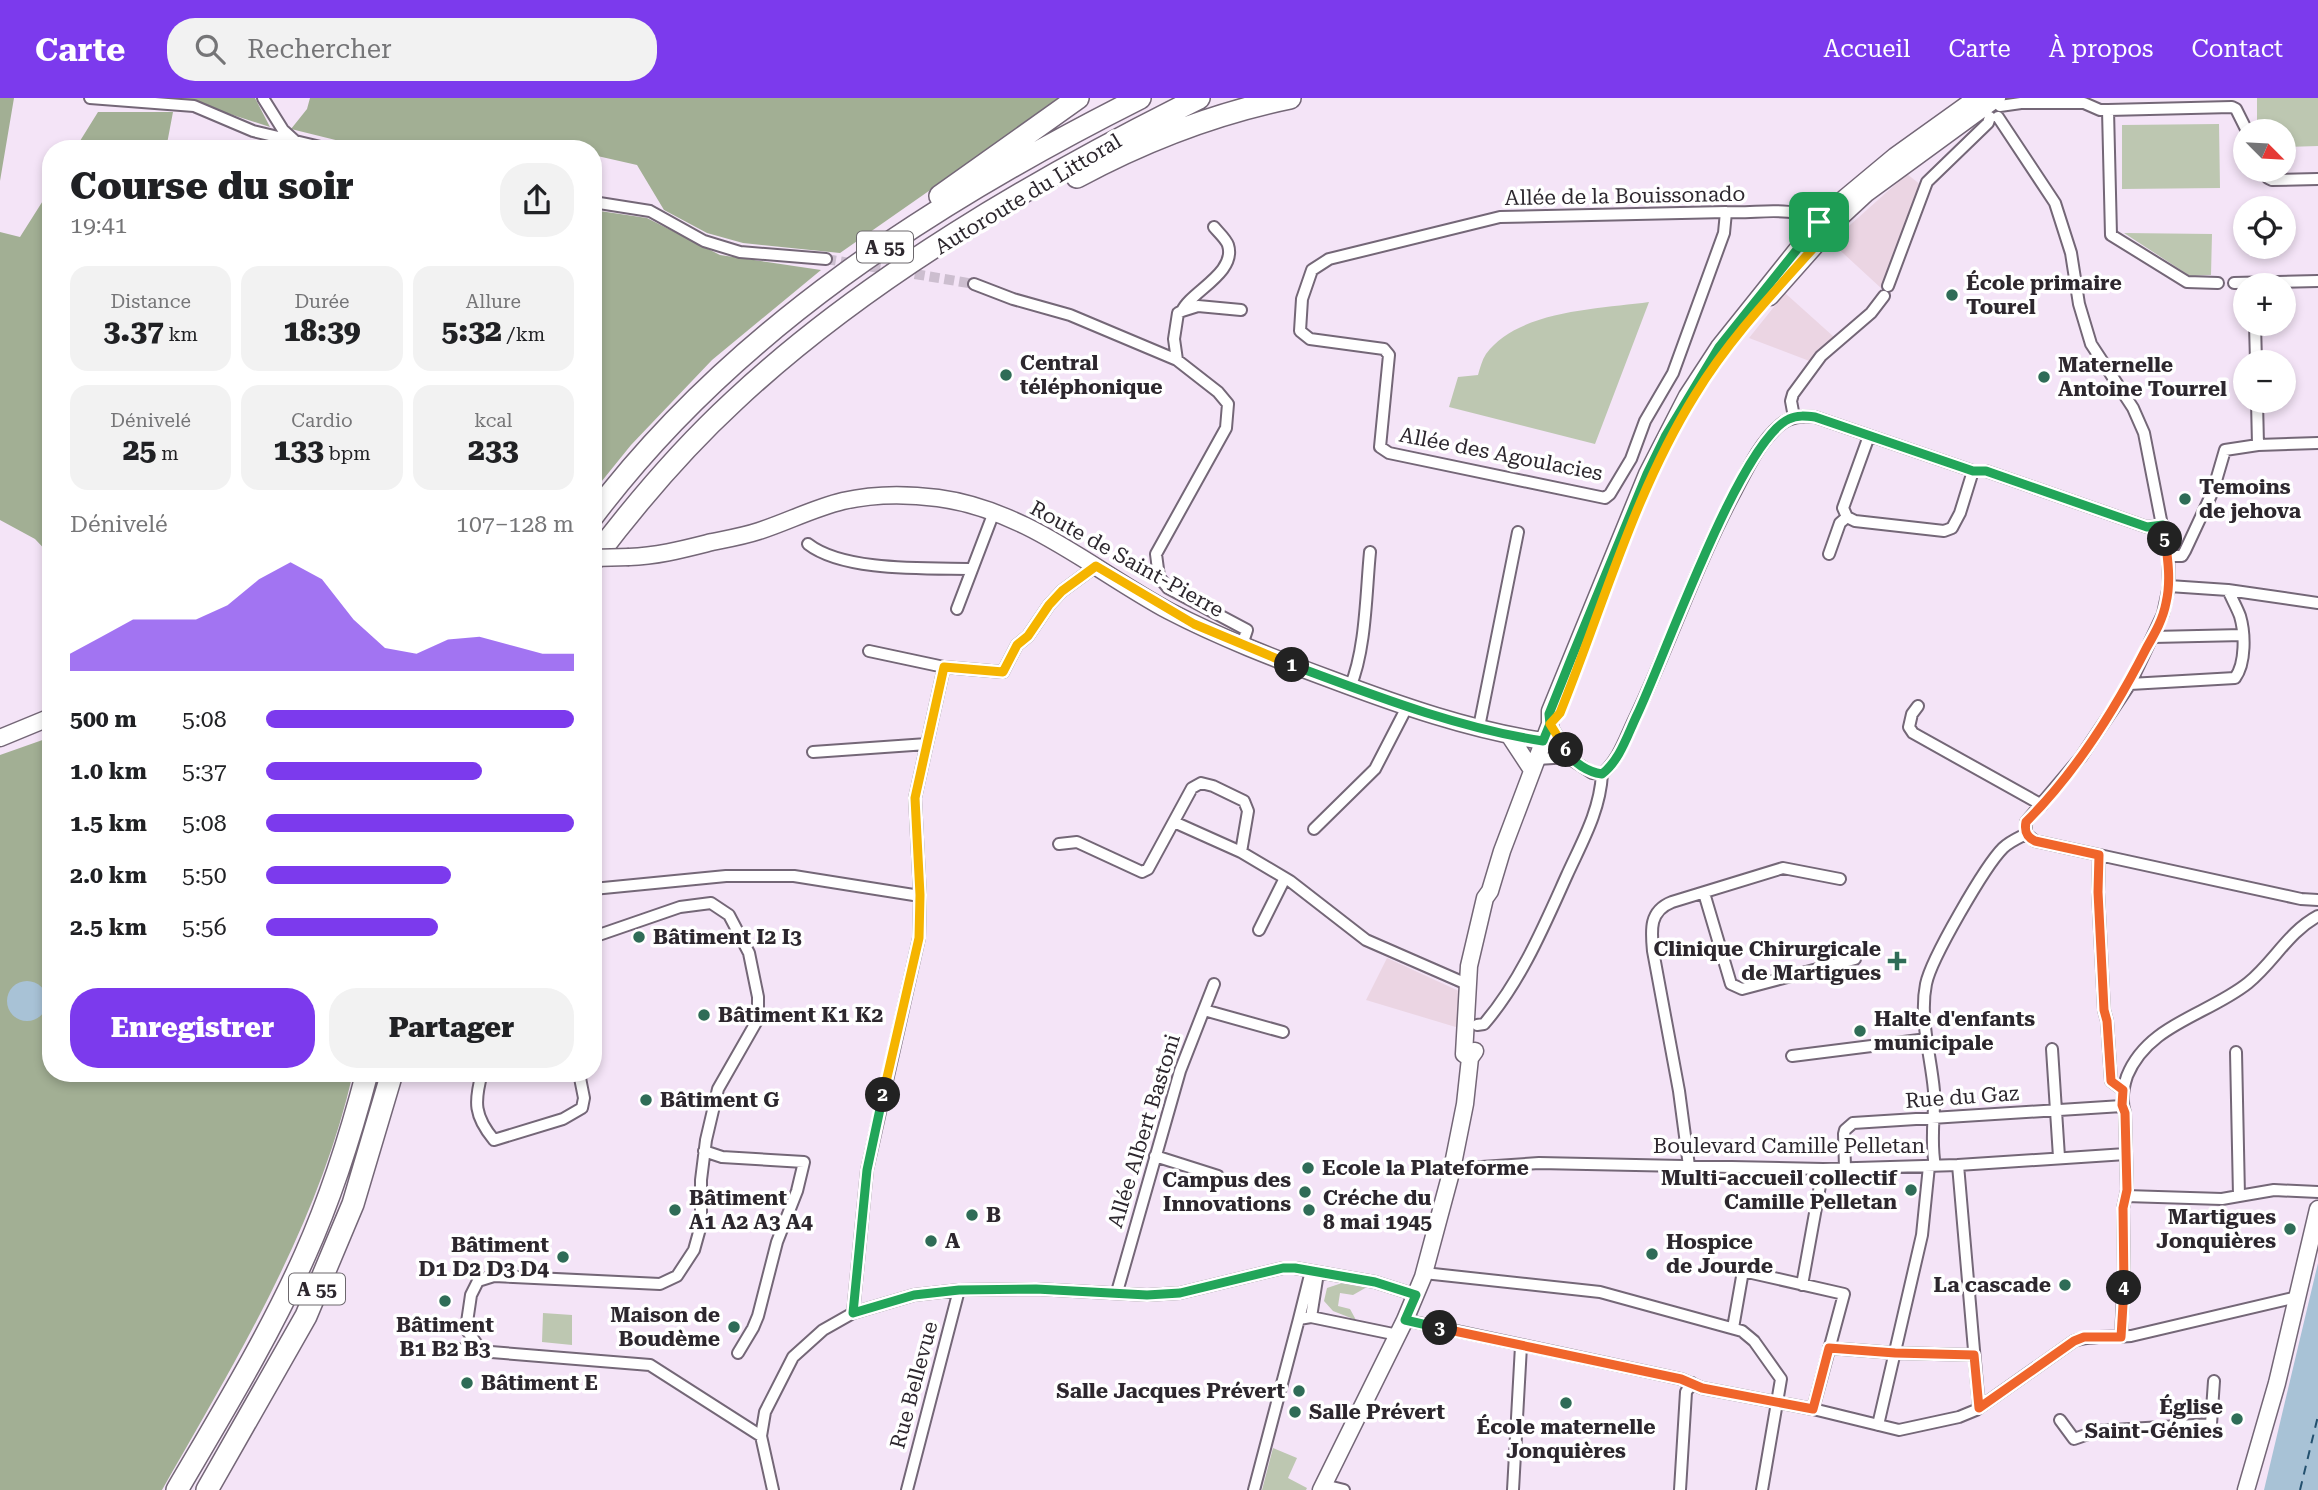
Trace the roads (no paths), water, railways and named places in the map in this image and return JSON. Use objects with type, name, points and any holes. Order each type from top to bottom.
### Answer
[{"type":"highway","points":[[797,310],[941,195],[1078,98]]},
{"type":"highway","name":"Autoroute du Littoral","points":[[602,505],[659,437],[726,370],[797,310],[859,264],[964,196],[1140,98]]},
{"type":"highway","name":"Autoroute du Littoral","points":[[602,548],[661,475],[708,426],[797,346],[869,291],[998,208],[1110,144],[1199,98]]},
{"type":"highway","points":[[869,291],[1081,175],[1217,118],[1290,98]]},
{"type":"highway","name":"A 55","points":[[177,1490],[232,1395],[306,1254],[328,1199],[364,1082]]},
{"type":"highway","name":"A 55","points":[[207,1490],[306,1316],[353,1203],[389,1082]]},
{"type":"main road","points":[[1550,724],[1558,718],[1563,707],[1642,499],[1694,396],[1722,354],[1756,311],[1840,218],[1892,173],[1990,105]]},
{"type":"main road","points":[[1322,1488],[1402,1328],[1424,1273],[1452,1169],[1465,1104],[1470,1058],[1474,1054],[1471,1024],[1474,939],[1485,898],[1490,891],[1502,851],[1550,724],[1549,714],[1647,474],[1666,435],[1719,347],[1819,222],[1872,174],[1990,105]]},
{"type":"main road","name":"Route de Saint-Pierre","points":[[602,558],[680,551],[758,531],[845,500],[884,495],[938,498],[968,503],[1055,540],[1167,610],[1242,645],[1407,707],[1508,735],[1543,741]]},
{"type":"main road","points":[[0,738],[42,721]]},
{"type":"main road","points":[[1508,735],[1534,765]]},
{"type":"main road","points":[[2246,1490],[2277,1383],[2318,1209]]},
{"type":"street","points":[[90,98],[194,106],[253,131],[288,140]]},
{"type":"street","points":[[263,98],[283,130],[294,140]]},
{"type":"street","points":[[1990,105],[2020,100],[2084,103],[2100,110],[2232,107],[2241,119]]},
{"type":"street","points":[[1794,417],[1791,401],[1793,394],[1821,356],[1871,313],[1886,291],[1927,182],[1988,123],[1990,105]]},
{"type":"street","points":[[1990,105],[2055,202],[2071,253],[2079,304],[2091,344],[2133,408],[2144,433],[2168,556],[2169,586],[2163,614],[2130,684],[2081,757],[2026,822],[2026,834]]},
{"type":"street","points":[[2108,110],[2111,235],[2187,282],[2218,283]]},
{"type":"street","points":[[2296,179],[2318,179]]},
{"type":"street","points":[[602,203],[649,211],[704,241],[740,252],[826,259]]},
{"type":"street","name":"Allée de la Bouissonado","points":[[1384,449],[1380,447],[1389,355],[1384,349],[1310,339],[1300,331],[1302,299],[1311,270],[1329,259],[1500,217],[1726,212],[1797,213],[1819,222],[1840,218]]},
{"type":"street","name":"Allée des Agoulacies","points":[[1384,449],[1389,453],[1605,498],[1611,494],[1631,459],[1646,421],[1673,373],[1724,233],[1726,212]]},
{"type":"street","points":[[1182,311],[1185,304],[1218,276],[1229,255],[1228,244],[1214,227]]},
{"type":"street","points":[[2296,282],[2318,281]]},
{"type":"street","points":[[974,284],[1013,299],[1070,315],[1177,360],[1218,392],[1228,404],[1226,428],[1156,554],[1159,577],[1168,588],[1247,630],[1242,645]]},
{"type":"street","points":[[1177,360],[1174,339],[1178,313],[1198,306],[1241,310]]},
{"type":"street","points":[[2257,413],[2258,445]]},
{"type":"street","points":[[1471,1024],[1484,1024],[1497,1008],[1544,926],[1595,812],[1602,774],[1615,760],[1662,659],[1709,546],[1754,458],[1780,425],[1794,417],[1815,417],[1973,471],[1986,471],[2147,527],[2163,525]]},
{"type":"street","points":[[1869,436],[1843,508],[1847,517],[1855,521],[1944,531],[1952,528],[1973,471]]},
{"type":"street","points":[[2168,556],[2182,556],[2185,551],[2213,491],[2225,450],[2258,445],[2318,443]]},
{"type":"street","points":[[957,609],[994,512]]},
{"type":"street","points":[[1829,554],[1840,523],[1847,517]]},
{"type":"street","points":[[1479,727],[1518,532]]},
{"type":"street","points":[[808,544],[819,552],[849,561],[907,567],[972,569]]},
{"type":"street","points":[[1350,687],[1364,619],[1370,552]]},
{"type":"street","points":[[869,651],[944,667],[1003,672],[1017,645],[1028,636],[1049,605],[1062,591],[1096,566]]},
{"type":"street","points":[[2169,586],[2228,590],[2318,603]]},
{"type":"street","points":[[2130,684],[2235,677],[2241,670],[2243,635],[2240,616],[2228,590]]},
{"type":"street","points":[[2153,637],[2243,635]]},
{"type":"street","points":[[853,1313],[867,1170],[919,938],[920,895],[915,798],[944,667]]},
{"type":"street","points":[[1918,706],[1909,727],[1913,733],[2042,805]]},
{"type":"street","points":[[1314,829],[1375,769],[1407,707]]},
{"type":"street","points":[[1550,724],[1570,757]]},
{"type":"street","points":[[1543,741],[1592,773],[1602,774]]},
{"type":"street","points":[[813,752],[927,744]]},
{"type":"street","points":[[1534,765],[1570,757]]},
{"type":"street","points":[[1059,844],[1077,842],[1142,872],[1148,869],[1192,788],[1201,783],[1244,801],[1247,806],[1241,852]]},
{"type":"street","points":[[1174,822],[1241,852],[1285,878],[1366,940],[1474,985]]},
{"type":"street","points":[[2026,834],[2035,841],[2304,900],[2318,900]]},
{"type":"street","points":[[1878,1425],[1922,1236],[1932,1166],[1932,1119],[1935,1111],[1924,1012],[1926,984],[1935,960],[1987,868],[2004,846],[2026,834]]},
{"type":"street","points":[[2099,855],[2098,892],[2104,1010],[2111,1081],[2123,1090]]},
{"type":"street","points":[[1689,1166],[1651,929],[1657,912],[1664,906],[1783,868],[1840,879]]},
{"type":"street","points":[[602,888],[726,876],[794,876],[920,895]]},
{"type":"street","points":[[1259,930],[1285,878]]},
{"type":"street","points":[[1704,893],[1731,984],[1742,989],[1856,959]]},
{"type":"street","points":[[2304,900],[2305,923]]},
{"type":"street","points":[[481,1350],[466,1329],[471,1295],[478,1281],[494,1276],[660,1284],[677,1276],[694,1251],[701,1225],[704,1151],[718,1089],[758,1019],[758,997],[749,953],[729,915],[711,903],[680,907],[602,934]]},
{"type":"street","points":[[2121,1337],[2123,1208],[2126,1196],[2125,1113],[2122,1105],[2123,1090],[2131,1068],[2146,1045],[2161,1033],[2231,995],[2250,981],[2305,923],[2318,916]]},
{"type":"street","name":"Allée Albert Bastoni","points":[[1117,1292],[1180,1071],[1214,984]]},
{"type":"street","points":[[1203,1010],[1283,1032]]},
{"type":"street","points":[[1793,1056],[1927,1039]]},
{"type":"street","points":[[2052,1049],[2059,1157]]},
{"type":"street","points":[[2236,1052],[2239,1196]]},
{"type":"street","points":[[480,1082],[477,1110],[480,1123],[494,1140],[563,1119],[582,1108],[584,1098],[581,1082]]},
{"type":"street","name":"Rue du Gaz","points":[[1845,1168],[1844,1134],[1850,1125],[2122,1105]]},
{"type":"street","points":[[704,1151],[722,1157],[804,1162],[797,1191],[777,1242],[758,1316],[738,1353]]},
{"type":"street","name":"Boulevard Camille Pelletan","points":[[1452,1169],[1539,1163],[1824,1169],[1958,1165],[2126,1154]]},
{"type":"street","points":[[1155,1156],[1218,1176]]},
{"type":"street","points":[[1958,1165],[1979,1408]]},
{"type":"street","points":[[1802,1285],[1824,1169]]},
{"type":"street","points":[[2126,1196],[2222,1199],[2274,1190],[2318,1192]]},
{"type":"street","points":[[773,1490],[761,1436],[765,1412],[793,1357],[823,1330],[853,1313],[914,1295],[959,1290],[1036,1289],[1147,1295],[1180,1293],[1275,1269],[1295,1268],[1375,1282],[1416,1295]]},
{"type":"street","points":[[1733,1328],[1742,1271],[1844,1294],[1813,1409]]},
{"type":"street","points":[[1311,1317],[1315,1272]]},
{"type":"street","points":[[1254,1490],[1299,1319],[1315,1272]]},
{"type":"street","points":[[1424,1273],[1600,1292],[1733,1328],[1752,1339],[1780,1374],[1778,1403],[1762,1490]]},
{"type":"street","name":"Rue Bellevue","points":[[907,1490],[959,1290]]},
{"type":"street","points":[[1299,1319],[1311,1317],[1402,1328],[1521,1346],[1899,1430],[1959,1418],[1979,1408],[2074,1341],[2084,1337],[2121,1337],[2297,1297]]},
{"type":"street","points":[[1513,1490],[1521,1346]]},
{"type":"street","points":[[1829,1348],[1974,1355]]},
{"type":"street","points":[[454,1349],[650,1365],[761,1436]]},
{"type":"street","points":[[2060,1420],[2074,1439],[2097,1431],[2211,1424],[2214,1381]]},
{"type":"street","points":[[1680,1490],[1686,1392],[1692,1383]]},
{"type":"street","points":[[1322,1488],[1344,1490]]},
{"type":"water","points":[[19,982],[35,982],[41,987],[42,1014],[35,1020],[19,1020],[8,1009],[8,993]]},
{"type":"water","points":[[2318,1263],[2318,1490],[2264,1490]]},
{"type":"tunnel","points":[[826,259],[974,284]]},
{"type":"place","name":"École primaire Tourel","points":[[1952,295]]},
{"type":"place","name":"Central téléphonique","points":[[1006,375]]},
{"type":"place","name":"Maternelle Antoine Tourrel","points":[[2044,377]]},
{"type":"place","name":"Temoins de jehova","points":[[2185,499]]},
{"type":"place","name":"Bâtiment I2 I3","points":[[639,937]]},
{"type":"place","name":"Clinique Chirurgicale de Martigues","points":[[1897,961]]},
{"type":"place","name":"Bâtiment K1 K2","points":[[704,1015]]},
{"type":"place","name":"Halte d'enfants municipale","points":[[1860,1031]]},
{"type":"place","name":"Bâtiment G","points":[[646,1100]]},
{"type":"place","name":"Ecole la Plateforme","points":[[1308,1168]]},
{"type":"place","name":"Multi-accueil collectif Camille Pelletan","points":[[1911,1190]]},
{"type":"place","name":"Campus des Innovations","points":[[1305,1192]]},
{"type":"place","name":"Bâtiment A1 A2 A3 A4","points":[[675,1210]]},
{"type":"place","name":"Créche du 8 mai 1945","points":[[1309,1210]]},
{"type":"place","name":"B","points":[[972,1215]]},
{"type":"place","name":"Martigues Jonquières","points":[[2290,1229]]},
{"type":"place","name":"A","points":[[931,1241]]},
{"type":"place","name":"Hospice de Jourde","points":[[1652,1254]]},
{"type":"place","name":"Bâtiment D1 D2 D3 D4","points":[[563,1257]]},
{"type":"place","name":"La cascade","points":[[2065,1285]]},
{"type":"place","name":"Bâtiment B1 B2 B3","points":[[445,1301]]},
{"type":"place","name":"Maison de Boudème","points":[[734,1327]]},
{"type":"place","name":"Bâtiment E","points":[[467,1383]]},
{"type":"place","name":"Salle Jacques Prévert","points":[[1299,1391]]},
{"type":"place","name":"École maternelle Jonquières","points":[[1566,1403]]},
{"type":"place","name":"Salle Prévert","points":[[1295,1412]]},
{"type":"place","name":"Église Saint-Génies","points":[[2237,1419]]}]
